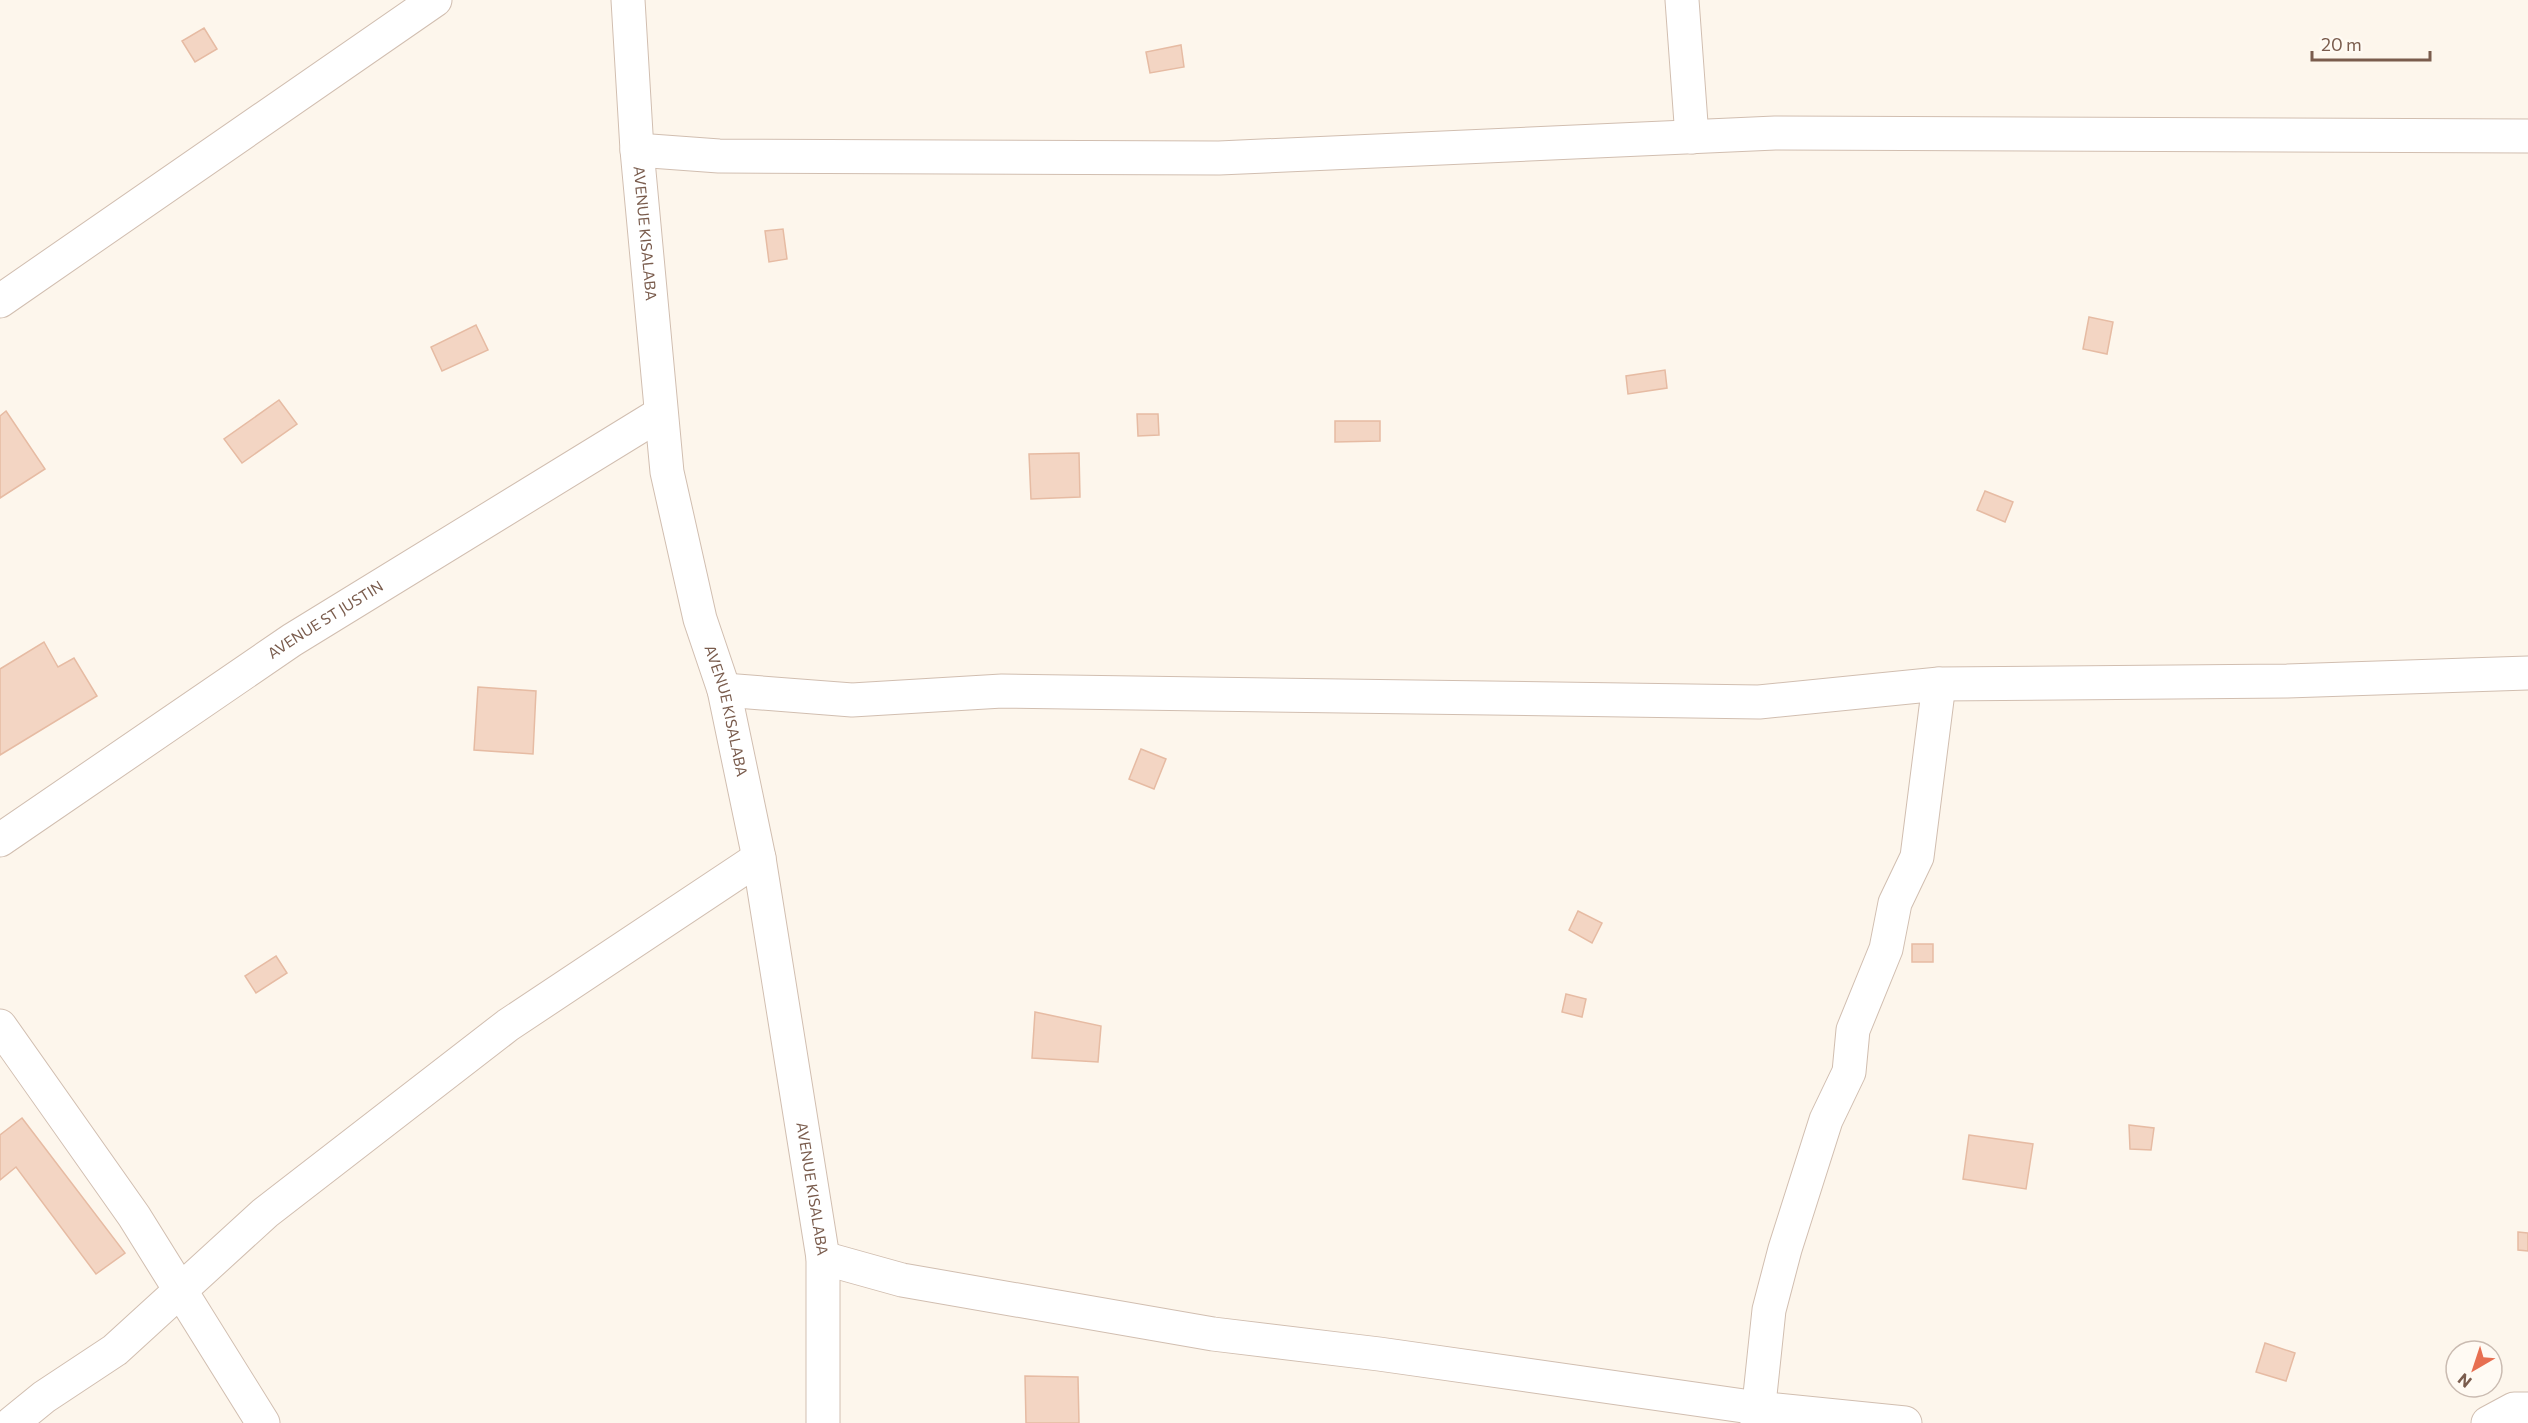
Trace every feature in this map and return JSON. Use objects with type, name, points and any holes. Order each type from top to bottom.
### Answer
[{"type":"street","points":[[0,301],[435,0]]},
{"type":"street","name":"AVENUE KISALABA","points":[[628,0],[637,150],[667,472],[700,619],[724,690],[759,858],[823,1258],[823,1423]]},
{"type":"street","points":[[1682,0],[1692,137]]},
{"type":"street","points":[[637,150],[719,156],[1219,158],[1775,133],[2528,136]]},
{"type":"street","name":"AVENUE ST JUSTIN","points":[[0,840],[292,640],[660,414]]},
{"type":"street","points":[[724,690],[852,700],[1002,692],[1759,702],[1939,684],[2287,681],[2528,673]]},
{"type":"street","points":[[1757,1416],[1769,1310],[1785,1249],[1826,1120],[1849,1072],[1853,1030],[1886,950],[1895,903],[1917,857],[1939,684]]},
{"type":"street","points":[[12,1423],[44,1397],[115,1350],[182,1292],[265,1213],[508,1026],[759,858]]},
{"type":"street","points":[[0,1026],[134,1216],[263,1423]]},
{"type":"street","points":[[823,1258],[902,1280],[1213,1334],[1390,1355],[1757,1416],[1905,1423]]},
{"type":"street","points":[[2488,1423],[2514,1409],[2528,1409]]},
{"type":"building","points":[[204,28],[217,49],[195,62],[182,41]]},
{"type":"building","points":[[1181,45],[1184,67],[1150,73],[1146,52]]},
{"type":"building","points":[[783,229],[787,259],[769,262],[765,231]]},
{"type":"building","points":[[2089,317],[2113,322],[2107,354],[2083,349]]},
{"type":"building","points":[[476,325],[488,350],[442,371],[431,347]]},
{"type":"building","points":[[1665,370],[1667,388],[1628,394],[1626,376]]},
{"type":"building","points":[[279,400],[297,424],[242,463],[224,439]]},
{"type":"building","points":[[6,411],[45,469],[0,498],[0,416]]},
{"type":"building","points":[[1137,414],[1158,414],[1159,435],[1138,436]]},
{"type":"building","points":[[1335,421],[1380,421],[1380,441],[1335,442]]},
{"type":"building","points":[[1079,453],[1080,497],[1031,499],[1029,454]]},
{"type":"building","points":[[1985,491],[2013,502],[2005,522],[1977,510]]},
{"type":"building","points":[[44,642],[58,667],[74,658],[97,696],[0,755],[0,669]]},
{"type":"building","points":[[478,687],[536,691],[533,754],[474,750]]},
{"type":"building","points":[[1141,749],[1166,759],[1154,789],[1129,779]]},
{"type":"building","points":[[1578,911],[1602,923],[1592,943],[1569,930]]},
{"type":"building","points":[[1912,944],[1933,944],[1933,962],[1912,962]]},
{"type":"building","points":[[276,956],[287,973],[256,993],[245,976]]},
{"type":"building","points":[[1566,994],[1586,999],[1582,1017],[1562,1012]]},
{"type":"building","points":[[1035,1012],[1101,1026],[1098,1062],[1032,1058]]},
{"type":"building","points":[[22,1118],[125,1253],[96,1274],[16,1167],[0,1180],[0,1135]]},
{"type":"building","points":[[2129,1125],[2154,1128],[2151,1150],[2130,1149]]},
{"type":"building","points":[[1969,1135],[2033,1144],[2026,1189],[1963,1179]]},
{"type":"building","points":[[2518,1232],[2528,1233],[2528,1251],[2518,1250]]},
{"type":"building","points":[[2265,1343],[2295,1353],[2286,1381],[2256,1372]]},
{"type":"building","points":[[1025,1376],[1078,1377],[1079,1423],[1026,1423]]}]
